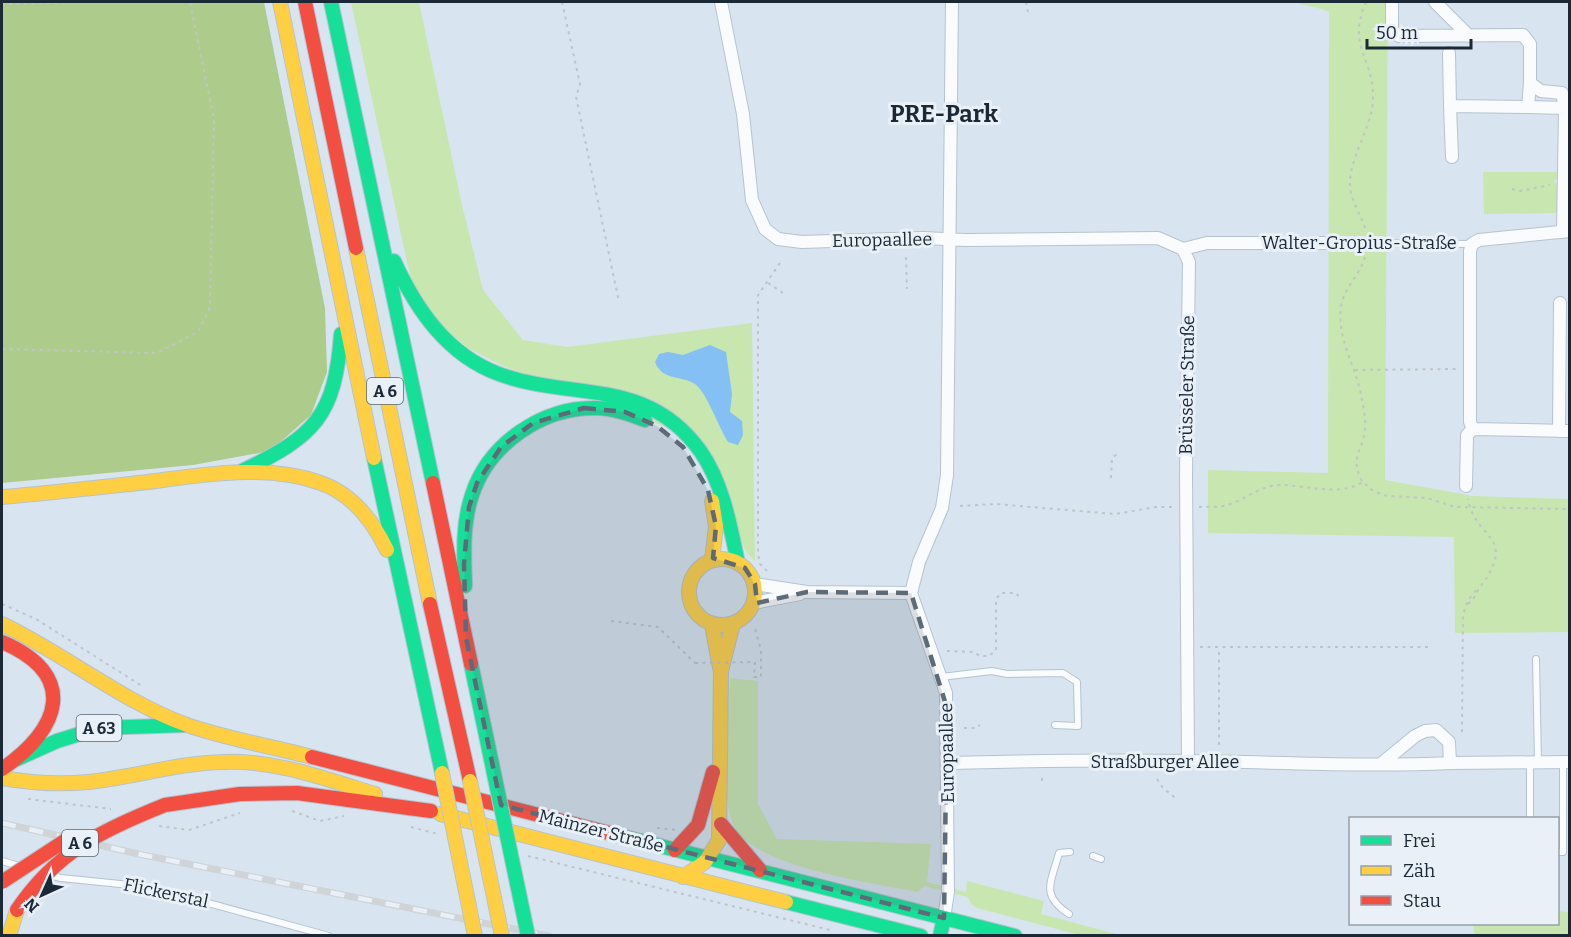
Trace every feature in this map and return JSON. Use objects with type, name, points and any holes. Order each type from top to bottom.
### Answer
[{"type":"main road","points":[[280,2],[475,936]]},
{"type":"main road","name":"A 6","points":[[305,2],[501,936]]},
{"type":"main road","name":"A 6","points":[[331,2],[528,936]]},
{"type":"main road","name":"A 6","points":[[376,219],[411,297],[429,325],[456,350],[491,372],[522,381],[620,396],[650,407],[692,440],[712,470],[725,504],[738,563]]},
{"type":"main road","points":[[239,472],[298,442],[318,422],[324,412],[335,388],[340,362],[342,300]]},
{"type":"main road","points":[[466,638],[465,533],[477,483],[487,463],[501,447],[517,432],[548,416],[584,408],[608,409],[640,417],[672,437],[698,468],[715,508],[716,535],[712,560]]},
{"type":"main road","points":[[2,497],[239,472],[297,477],[334,489],[353,503],[373,525],[399,576]]},
{"type":"main road","points":[[712,560],[729,560],[738,563],[745,568],[755,584],[754,603],[742,620],[733,624],[712,625],[694,611],[689,591],[696,572],[712,560]]},
{"type":"main road","points":[[2,624],[42,643],[123,695],[187,725]]},
{"type":"main road","points":[[721,671],[733,624]]},
{"type":"main road","points":[[683,877],[700,868],[710,859],[719,840],[721,824],[719,745],[721,671],[712,625]]},
{"type":"main road","name":"A 63","points":[[2,642],[23,651],[38,662],[49,680],[53,699],[51,714],[44,731],[17,759]]},
{"type":"main road","name":"A 63","points":[[17,759],[57,741],[99,728],[187,725]]},
{"type":"main road","name":"Mainzer Straße","points":[[187,725],[1015,936]]},
{"type":"main road","points":[[675,850],[690,839],[705,816],[719,745]]},
{"type":"main road","points":[[2,770],[17,759]]},
{"type":"main road","points":[[2,778],[35,783],[105,782],[199,764],[249,762],[312,775],[431,811]]},
{"type":"main road","points":[[165,805],[212,796],[268,792],[326,795],[431,811]]},
{"type":"main road","name":"A 6","points":[[2,882],[50,849],[105,821],[165,805]]},
{"type":"main road","name":"A 6","points":[[9,936],[17,910],[37,880],[74,846],[108,828],[165,805]]},
{"type":"main road","name":"Mainzer Straße","points":[[431,811],[921,936]]},
{"type":"main road","points":[[721,824],[761,871]]},
{"type":"main road","points":[[940,936],[944,918]]},
{"type":"street","name":"Europaallee","points":[[720,2],[744,114],[752,200],[765,229],[777,238],[788,241],[948,240],[947,475],[942,508],[919,562],[911,593],[915,610],[941,677],[948,708],[948,892],[944,918]]},
{"type":"street","points":[[952,2],[948,240],[1158,238],[1183,249]]},
{"type":"street","points":[[1392,2],[1392,30],[1399,36],[1523,35],[1530,44],[1528,107]]},
{"type":"street","points":[[1435,2],[1468,36]]},
{"type":"street","points":[[1449,53],[1452,157]]},
{"type":"street","points":[[1530,84],[1540,91],[1565,90],[1566,232]]},
{"type":"street","points":[[1450,106],[1565,108]]},
{"type":"street","name":"Walter-Gropius-Straße","points":[[1472,244],[1479,240],[1566,232]]},
{"type":"street","name":"Walter-Gropius-Straße","points":[[1183,249],[1207,243],[1368,243]]},
{"type":"street","points":[[1472,244],[1470,251],[1470,422],[1473,429]]},
{"type":"street","name":"Brüsseler Straße","points":[[1183,249],[1189,262],[1186,507],[1188,761]]},
{"type":"street","points":[[1466,486],[1467,435],[1473,429],[1564,431],[1560,303]]},
{"type":"street","points":[[755,584],[807,592],[911,593]]},
{"type":"street","points":[[754,603],[807,592]]},
{"type":"street","points":[[1381,764],[1415,736],[1425,731],[1436,730],[1449,742],[1450,763]]},
{"type":"street","name":"Straßburger Allee","points":[[948,763],[1566,762]]},
{"type":"lane","name":"Walter-Gropius-Straße","points":[[1368,243],[1472,244]]},
{"type":"lane","points":[[1530,817],[1534,762],[1536,659]]},
{"type":"lane","points":[[941,677],[992,671],[1007,674],[1064,673],[1077,682],[1078,726],[1055,726]]},
{"type":"lane","points":[[1559,852],[1563,852],[1566,762]]},
{"type":"lane","points":[[1069,914],[1052,901],[1048,893],[1059,853],[1070,852]]},
{"type":"lane","points":[[2,861],[31,869]]},
{"type":"lane","name":"Flickerstal","points":[[41,872],[61,878],[150,886],[328,936]]},
{"type":"path","points":[[2,2],[6,4],[93,2]]},
{"type":"path","points":[[2,349],[157,352],[198,332],[210,307],[214,119],[190,2]]},
{"type":"path","points":[[562,2],[580,84],[576,97],[582,131],[619,302]]},
{"type":"path","points":[[1026,2],[1028,12]]},
{"type":"path","points":[[1512,189],[1520,191],[1564,181]]},
{"type":"path","points":[[906,256],[907,289]]},
{"type":"path","points":[[774,576],[760,564],[758,553],[758,295],[782,260]]},
{"type":"path","points":[[767,282],[783,293]]},
{"type":"path","points":[[1355,370],[1470,369]]},
{"type":"path","points":[[1111,478],[1112,458],[1117,454]]},
{"type":"path","points":[[960,506],[996,504],[1115,514],[1156,507],[1226,506],[1266,487],[1278,485],[1340,489],[1354,488],[1363,482],[1373,491],[1388,496],[1427,498],[1443,505],[1569,509]]},
{"type":"path","points":[[1462,732],[1462,630],[1468,604],[1491,573],[1497,559],[1493,541],[1470,507]]},
{"type":"path","points":[[947,651],[974,652],[980,656],[989,656],[996,650],[996,599],[1001,593],[1016,593],[1020,598]]},
{"type":"path","points":[[2,604],[36,619],[150,691]]},
{"type":"path","points":[[611,621],[658,627],[695,663],[755,662],[754,677],[761,677],[761,650],[755,629]]},
{"type":"path","points":[[1200,647],[1432,647]]},
{"type":"path","points":[[1219,647],[1219,745]]},
{"type":"path","points":[[964,728],[976,729],[980,725]]},
{"type":"path","points":[[1042,774],[1042,781]]},
{"type":"path","points":[[1157,779],[1162,788],[1178,800]]},
{"type":"path","points":[[25,798],[88,804],[116,810]]},
{"type":"path","points":[[287,809],[320,821],[351,814]]},
{"type":"path","points":[[155,825],[189,830],[247,810]]},
{"type":"path","points":[[403,825],[438,834]]},
{"type":"path","points":[[653,828],[674,828],[690,839]]},
{"type":"path","points":[[518,854],[828,932],[839,930]]},
{"type":"highlighted area","points":[[584,408],[625,412],[657,426],[683,447],[708,490],[716,526],[713,558],[745,568],[755,584],[757,603],[807,592],[911,593],[947,708],[944,918],[501,805],[466,638],[464,564],[469,507],[477,483],[501,447],[533,423]]},
{"type":"green space","points":[[2,2],[264,2],[325,308],[327,372],[311,415],[270,451],[193,465],[2,483]]},
{"type":"green space","points":[[351,2],[419,2],[462,205],[483,290],[523,340],[567,347],[752,323],[755,561],[746,552],[700,440],[501,365],[468,348],[431,317],[412,285]]},
{"type":"green space","points":[[1293,2],[1388,2],[1385,480],[1473,496],[1569,499],[1569,632],[1455,633],[1454,537],[1208,533],[1208,470],[1328,473],[1329,11]]},
{"type":"green space","points":[[1483,172],[1558,172],[1558,178],[1554,180],[1558,188],[1558,213],[1484,214]]},
{"type":"green space","points":[[730,678],[758,681],[758,804],[777,839],[931,844],[927,882],[966,892],[967,881],[1044,901],[1041,914],[1120,935],[1080,935],[977,908],[971,904],[968,897],[924,886],[917,892],[819,872],[767,854],[748,842],[735,828],[727,798],[726,756]]},
{"type":"green space","points":[[1559,911],[1569,912],[1569,935],[1474,935],[1474,925],[1559,925]]},
{"type":"water","points":[[710,345],[726,352],[732,394],[730,412],[742,421],[743,435],[738,445],[728,442],[708,402],[695,384],[667,375],[658,368],[655,362],[659,354],[668,352],[683,355]]},
{"type":"railway","points":[[2,823],[143,855],[549,936]]},
{"type":"traffic: fast","points":[[331,2],[433,483]]},
{"type":"traffic: fast","points":[[394,261],[412,296],[435,328],[449,343],[480,366],[526,382],[633,401],[657,412],[680,428],[709,464],[725,505],[738,563]]},
{"type":"traffic: fast","points":[[242,471],[287,446],[304,434],[317,420],[333,385],[341,334]]},
{"type":"traffic: fast","points":[[465,586],[464,540],[472,495],[480,476],[505,444],[538,421],[576,409],[609,409],[645,420]]},
{"type":"traffic: fast","points":[[374,458],[442,773]]},
{"type":"traffic: fast","points":[[471,664],[497,788]]},
{"type":"traffic: fast","points":[[17,759],[57,741],[99,728],[187,725]]},
{"type":"traffic: fast","points":[[497,788],[528,936]]},
{"type":"traffic: fast","points":[[613,834],[1015,936]]},
{"type":"traffic: fast","points":[[786,902],[921,936]]},
{"type":"traffic: fast","points":[[940,936],[944,918]]},
{"type":"traffic: slow","points":[[280,2],[374,458]]},
{"type":"traffic: slow","points":[[356,248],[430,604]]},
{"type":"traffic: slow","points":[[2,497],[207,474],[277,473],[321,483],[342,494],[352,501],[368,519],[387,550]]},
{"type":"traffic: slow","points":[[712,501],[716,526],[712,560]]},
{"type":"traffic: slow","points":[[715,559],[729,559],[741,564],[750,573],[755,592],[753,605],[746,616],[729,625],[715,625],[703,620],[694,611],[689,599],[689,585],[694,573],[703,564],[715,559]]},
{"type":"traffic: slow","points":[[2,624],[163,715],[218,734],[312,757]]},
{"type":"traffic: slow","points":[[683,877],[705,862],[719,840],[721,671],[733,624]]},
{"type":"traffic: slow","points":[[712,625],[720,668]]},
{"type":"traffic: slow","points":[[2,778],[45,783],[77,783],[190,765],[243,762],[282,767],[375,794]]},
{"type":"traffic: slow","points":[[442,773],[475,936]]},
{"type":"traffic: slow","points":[[470,781],[502,936]]},
{"type":"traffic: slow","points":[[440,814],[786,902]]},
{"type":"traffic: slow","points":[[9,936],[17,910]]},
{"type":"traffic: jam","points":[[305,2],[356,248]]},
{"type":"traffic: jam","points":[[433,483],[471,664]]},
{"type":"traffic: jam","points":[[430,604],[470,781]]},
{"type":"traffic: jam","points":[[2,642],[27,655],[43,670],[51,686],[53,703],[48,720],[38,737],[2,769]]},
{"type":"traffic: jam","points":[[312,757],[613,834]]},
{"type":"traffic: jam","points":[[675,850],[698,825],[713,772]]},
{"type":"traffic: jam","points":[[165,805],[240,794],[297,793],[431,811]]},
{"type":"traffic: jam","points":[[17,910],[48,873],[82,845],[121,824],[165,805]]},
{"type":"traffic: jam","points":[[721,824],[760,870]]},
{"type":"traffic: jam","points":[[2,882],[66,840]]},
{"type":"district","name":"PRE-Park","points":[[944,114]]}]
